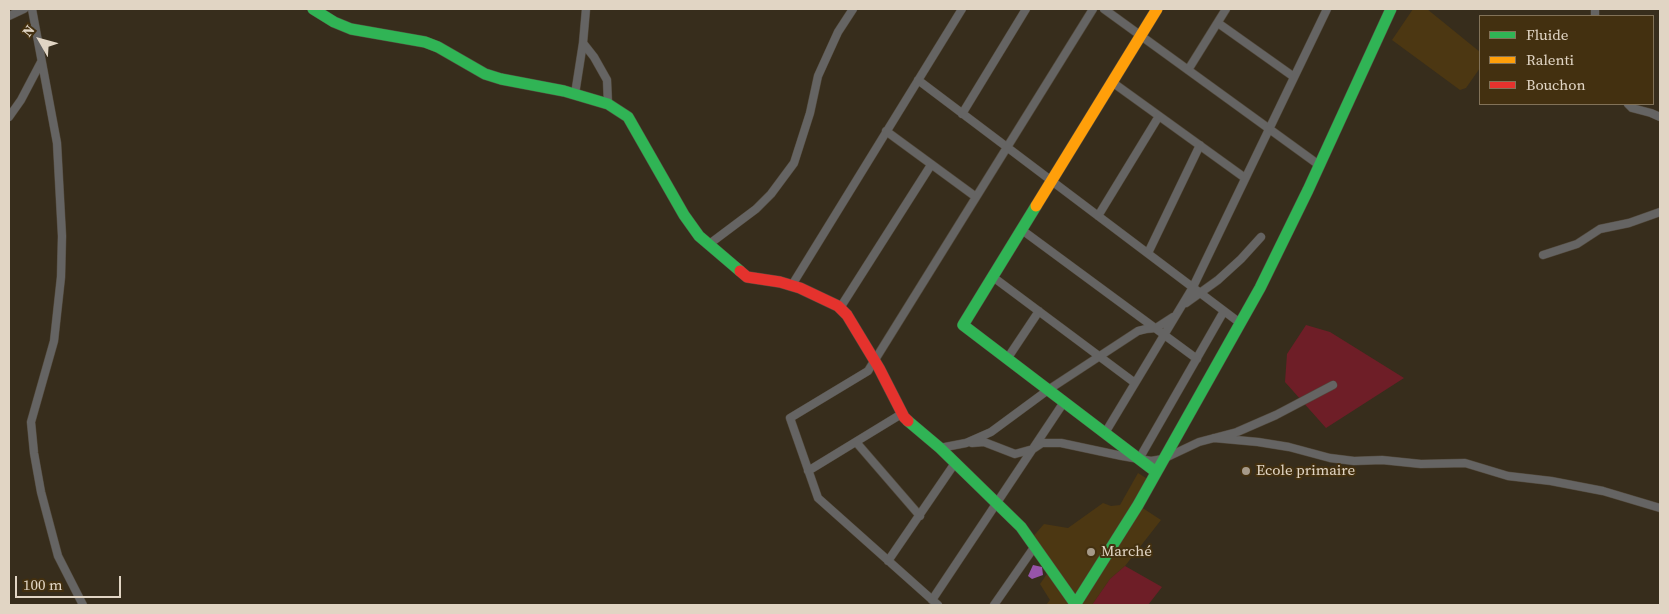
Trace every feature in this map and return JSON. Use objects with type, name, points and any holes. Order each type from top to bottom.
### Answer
[{"type":"street","points":[[9,16],[24,9]]},
{"type":"street","points":[[32,9],[58,143],[62,236],[61,277],[54,341],[31,422],[41,492],[58,556],[83,605]]},
{"type":"street","points":[[313,9],[334,22],[351,29],[425,42],[485,74],[575,94],[608,104],[628,117],[684,215],[708,245],[747,277],[780,282],[829,301],[840,308],[855,325],[902,413],[1021,527],[1076,605],[1138,505],[1260,288],[1391,9]]},
{"type":"street","points":[[575,94],[586,9]]},
{"type":"street","points":[[708,245],[760,204],[794,163],[810,113],[818,76],[838,32],[853,9]]},
{"type":"street","points":[[792,286],[962,9]]},
{"type":"street","points":[[962,114],[1026,9]]},
{"type":"street","points":[[1064,402],[997,502],[935,603],[818,498],[790,418],[868,371],[1093,9]]},
{"type":"street","points":[[1104,9],[1319,165]]},
{"type":"street","points":[[1156,472],[963,325],[1157,9]]},
{"type":"street","points":[[1188,70],[1226,9]]},
{"type":"street","points":[[1105,433],[1193,287],[1326,9]]},
{"type":"street","points":[[1218,23],[1294,77]]},
{"type":"street","points":[[583,43],[594,57],[607,80],[608,104]]},
{"type":"street","points":[[9,117],[21,100],[41,62]]},
{"type":"street","points":[[918,80],[1240,323]]},
{"type":"street","points":[[1112,82],[1245,178]]},
{"type":"street","points":[[1629,105],[1632,108],[1660,117]]},
{"type":"street","points":[[1098,216],[1159,116]]},
{"type":"street","points":[[886,132],[976,198]]},
{"type":"street","points":[[1148,254],[1200,145]]},
{"type":"street","points":[[840,308],[931,164]]},
{"type":"street","points":[[1543,255],[1577,244],[1600,230],[1629,223],[1660,212]]},
{"type":"street","points":[[1022,230],[1197,358]]},
{"type":"street","points":[[966,443],[991,432],[1048,390],[1138,331],[1146,328],[1156,328],[1171,319],[1185,303],[1218,280],[1241,259],[1260,237]]},
{"type":"street","points":[[993,277],[1135,383]]},
{"type":"street","points":[[1007,359],[1039,311]]},
{"type":"street","points":[[1138,459],[1224,311]]},
{"type":"street","points":[[940,448],[984,442],[1015,454],[1033,449],[1042,442],[1062,443],[1151,461],[1163,459],[1199,442],[1237,432],[1276,415],[1333,385]]},
{"type":"street","points":[[808,471],[902,413]]},
{"type":"street","points":[[1214,438],[1266,443],[1330,458],[1354,461],[1382,460],[1421,464],[1465,463],[1508,476],[1551,481],[1603,491],[1660,508]]},
{"type":"street","points":[[856,442],[920,516]]},
{"type":"street","points":[[888,561],[955,463]]},
{"type":"street","points":[[994,605],[1035,546]]},
{"type":"shaded area","points":[[1413,9],[1427,9],[1479,51],[1479,69],[1466,88],[1460,90],[1392,40]]},
{"type":"shaded area","points":[[1306,325],[1330,332],[1404,378],[1326,428],[1285,382],[1287,354]]},
{"type":"shaded area","points":[[1138,473],[1151,481],[1138,505],[1161,520],[1125,566],[1110,579],[1092,605],[1046,605],[1050,600],[1040,584],[1051,568],[1030,540],[1044,524],[1068,528],[1103,503],[1111,506],[1120,505]]},
{"type":"shaded area","points":[[1033,565],[1042,567],[1043,575],[1032,579],[1028,576]]},
{"type":"shaded area","points":[[1125,566],[1162,587],[1148,605],[1092,605],[1110,579]]},
{"type":"traffic: fast","points":[[313,9],[334,22],[351,29],[425,42],[438,47],[485,74],[501,79],[564,91],[608,104],[628,117],[684,215],[699,236],[740,271]]},
{"type":"traffic: fast","points":[[1075,605],[1138,505],[1260,288],[1308,190],[1391,9]]},
{"type":"traffic: fast","points":[[1036,206],[963,325],[1156,472]]},
{"type":"traffic: fast","points":[[908,421],[940,448],[1021,527],[1076,605]]},
{"type":"traffic: slow","points":[[1036,206],[1157,9]]},
{"type":"traffic: jam","points":[[740,271],[747,277],[780,282],[800,288],[838,306],[847,315],[908,421]]},
{"type":"place","name":"Ecole primaire","points":[[1246,471]]},
{"type":"place","name":"Marché","points":[[1091,552]]}]
